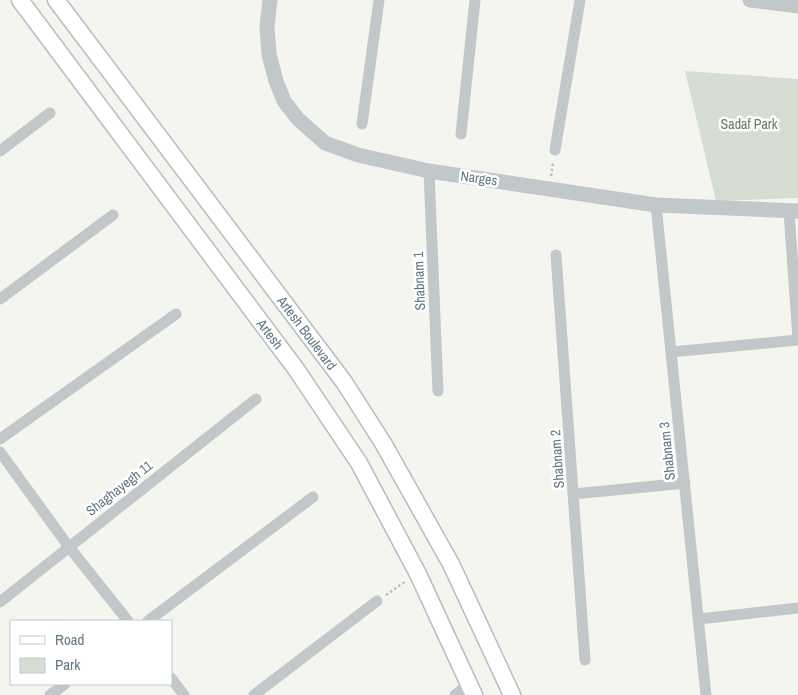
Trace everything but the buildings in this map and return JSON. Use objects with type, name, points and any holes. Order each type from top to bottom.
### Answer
[{"type":"main road","name":"Artesh","points":[[20,0],[296,369],[359,463],[418,574],[472,689]]},
{"type":"main road","name":"Artesh Boulevard","points":[[56,0],[344,382],[401,474],[452,564],[512,695]]},
{"type":"street","name":"Narges","points":[[270,0],[267,27],[269,54],[284,100],[298,119],[325,143],[358,155],[429,171],[656,205],[794,212]]},
{"type":"street","points":[[362,124],[379,0]]},
{"type":"street","points":[[460,134],[475,0]]},
{"type":"street","points":[[555,150],[580,0]]},
{"type":"street","points":[[750,0],[790,3]]},
{"type":"street","points":[[0,151],[50,113]]},
{"type":"street","name":"Shabnam 1","points":[[429,171],[438,391]]},
{"type":"street","name":"Shabnam 3","points":[[656,205],[700,619],[706,695]]},
{"type":"street","points":[[671,352],[798,339],[794,212]]},
{"type":"street","points":[[0,300],[113,215]]},
{"type":"street","name":"Shabnam 2","points":[[556,255],[585,660]]},
{"type":"street","points":[[0,439],[176,314]]},
{"type":"street","name":"Shaghayegh 11","points":[[0,602],[256,399]]},
{"type":"street","points":[[0,452],[69,547],[127,620]]},
{"type":"street","points":[[574,494],[685,484]]},
{"type":"street","points":[[149,620],[313,497]]},
{"type":"street","points":[[254,695],[377,601]]},
{"type":"street","points":[[700,619],[798,608]]},
{"type":"street","points":[[172,679],[184,695]]},
{"type":"street","points":[[50,695],[64,685]]},
{"type":"street","points":[[454,695],[472,689]]},
{"type":"path","points":[[550,188],[555,150]]},
{"type":"path","points":[[377,601],[418,574]]},
{"type":"green space","name":"Sadaf Park","points":[[685,71],[798,79],[798,198],[716,201]]}]
